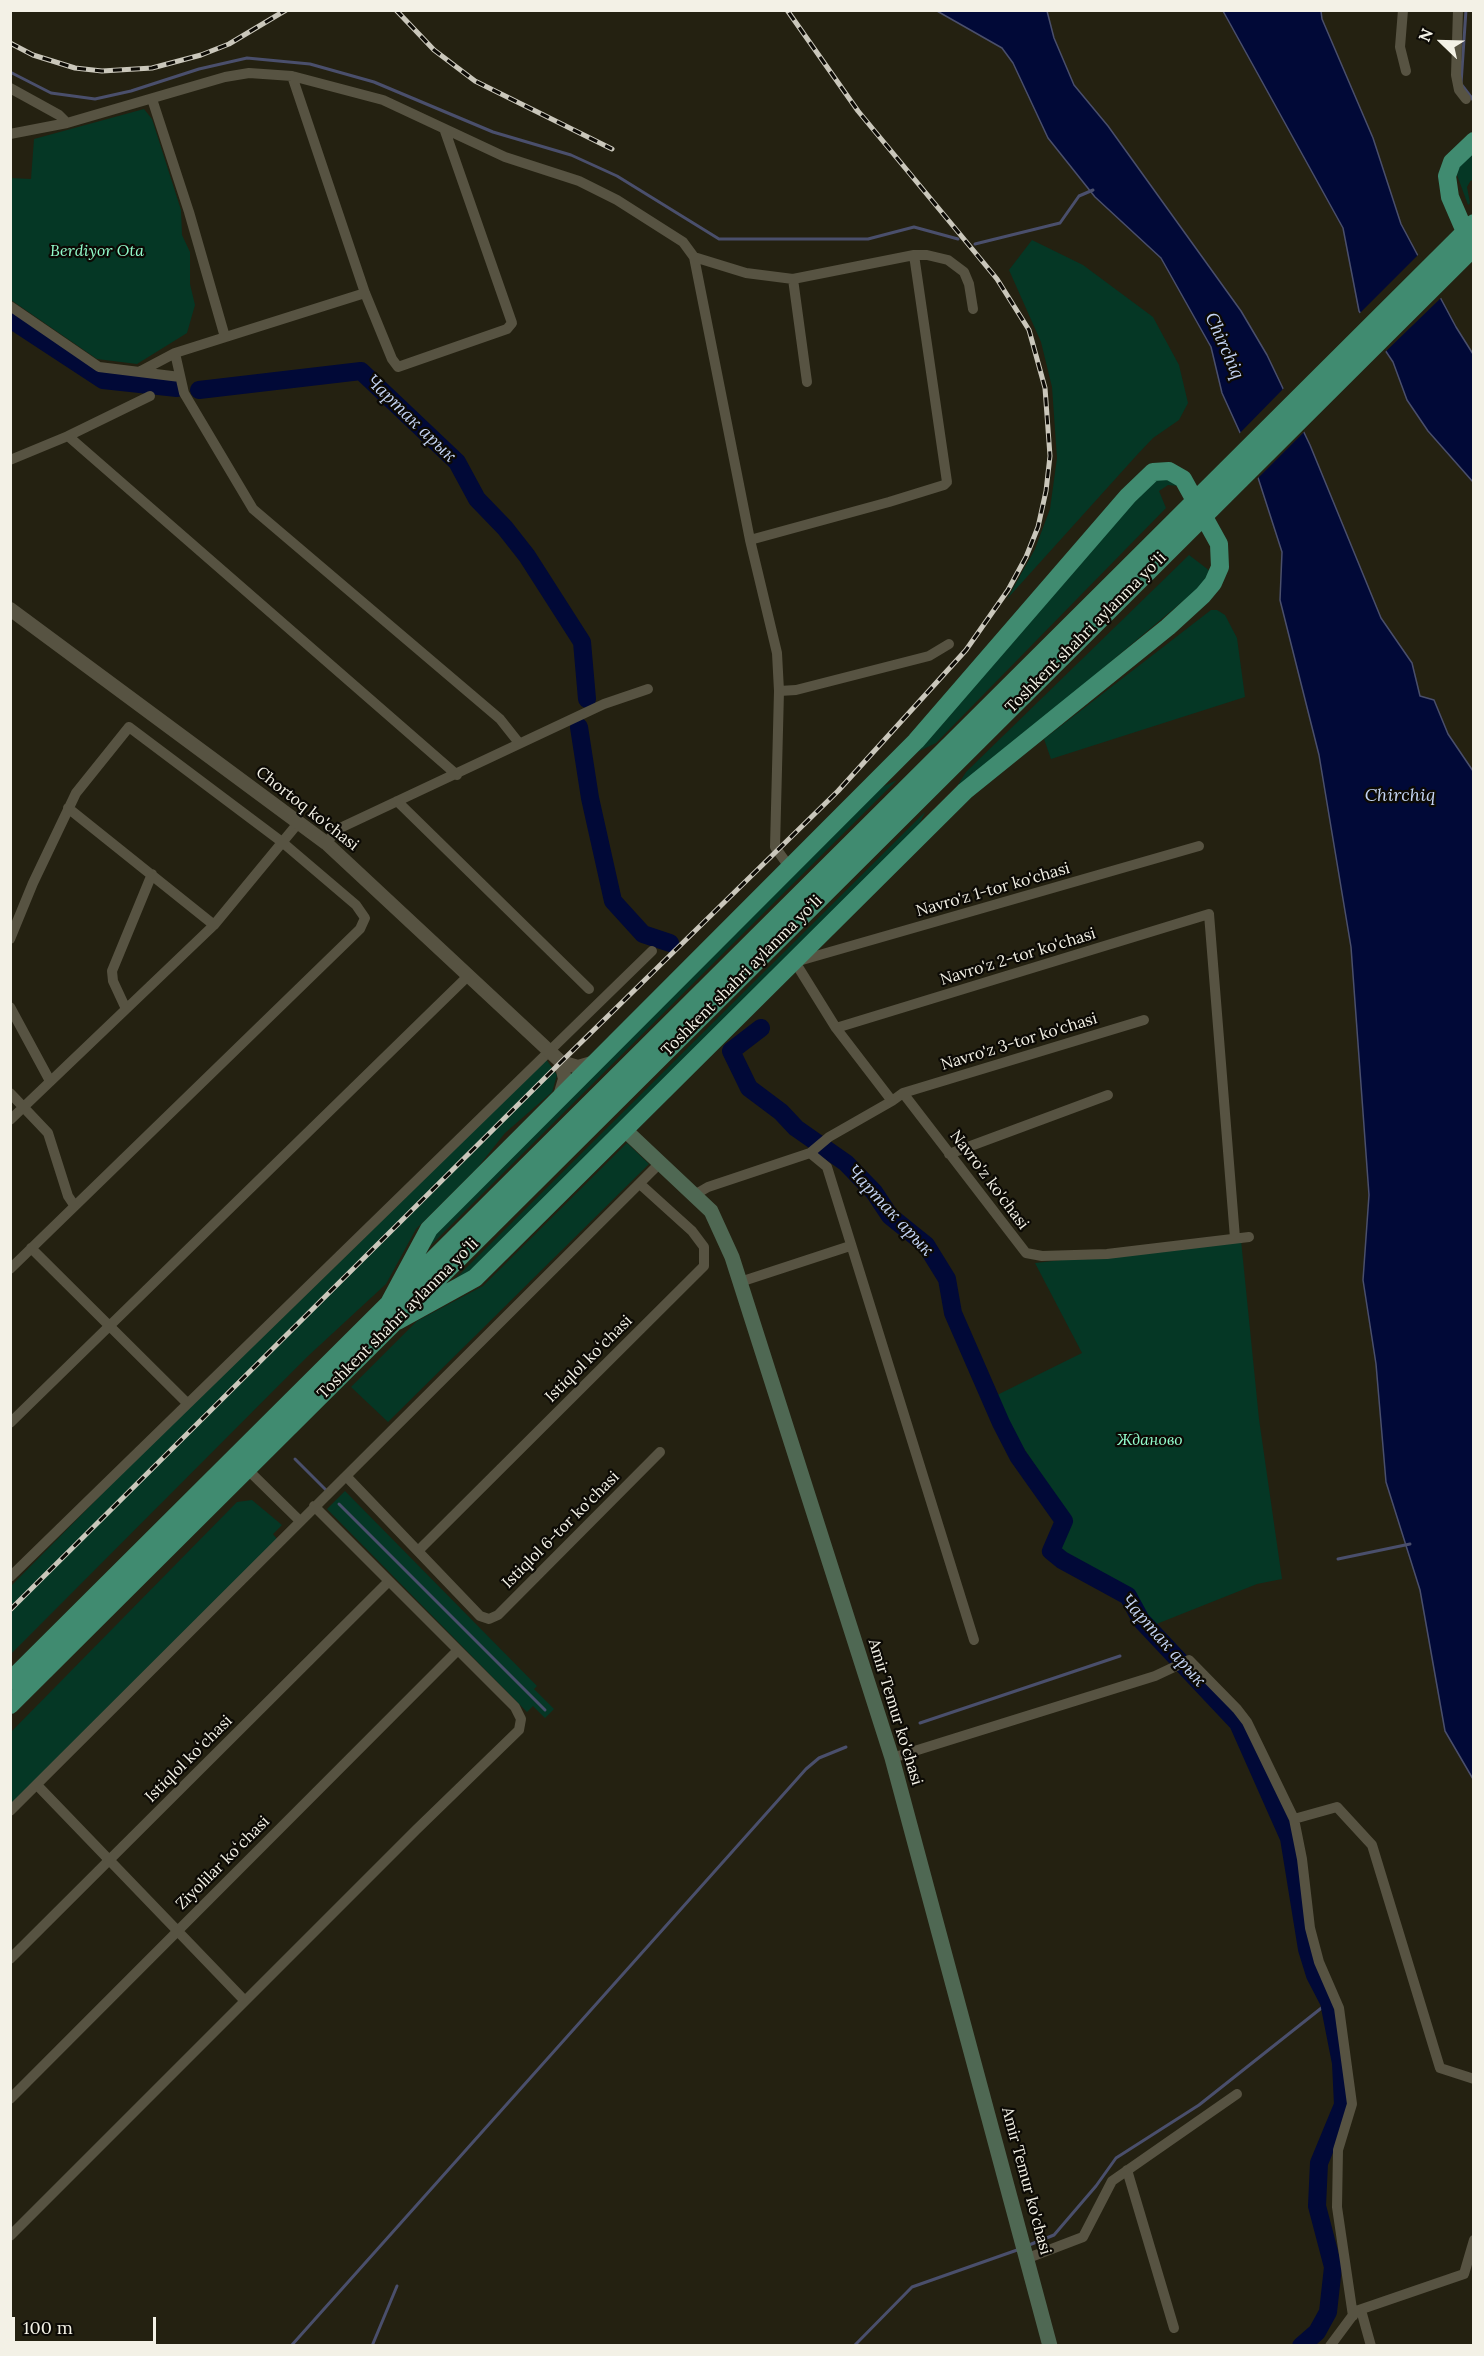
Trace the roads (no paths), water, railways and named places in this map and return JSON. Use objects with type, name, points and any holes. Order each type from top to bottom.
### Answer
[{"type":"highway","points":[[1473,141],[1452,162],[1446,179],[1451,201],[1473,248]]},
{"type":"highway","name":"Toshkent shahri aylanma yoʻli","points":[[10,1681],[241,1463],[392,1314],[1180,527],[1473,223]]},
{"type":"highway","name":"Toshkent shahri aylanma yoʻli","points":[[1180,527],[1473,248]]},
{"type":"highway","points":[[1169,471],[1183,479],[1220,544],[1220,567],[1213,583],[1168,627],[978,779],[475,1278],[392,1314],[429,1229],[916,741],[1149,474],[1169,471]]},
{"type":"highway","points":[[868,789],[966,741]]},
{"type":"highway","points":[[917,840],[966,741]]},
{"type":"highway","name":"Toshkent shahri aylanma yoʻli","points":[[10,1705],[241,1463]]},
{"type":"main road","name":"Amir Temur ko'chasi","points":[[626,1130],[696,1194],[718,1223],[740,1282],[892,1758],[1050,2346]]},
{"type":"street","points":[[1403,10],[1400,47],[1406,71]]},
{"type":"street","points":[[1458,10],[1456,75],[1459,90],[1466,99]]},
{"type":"street","points":[[10,134],[67,123],[233,75],[292,76],[383,99],[445,131],[505,157],[591,187],[684,242],[694,257],[750,540],[777,653],[779,691],[775,847],[790,868]]},
{"type":"street","points":[[292,76],[365,293],[392,359],[398,367],[510,326],[511,319],[445,131]]},
{"type":"street","points":[[10,88],[59,115],[67,123]]},
{"type":"street","points":[[152,99],[189,212],[225,337]]},
{"type":"street","points":[[694,257],[746,273],[793,279],[914,255],[948,260],[958,265],[969,284],[973,309]]},
{"type":"street","points":[[750,540],[889,502],[944,485],[946,482],[914,255]]},
{"type":"street","points":[[793,279],[807,382]]},
{"type":"street","points":[[141,371],[175,353],[365,293]]},
{"type":"street","points":[[10,306],[99,367],[180,377]]},
{"type":"street","points":[[175,353],[184,393],[253,509],[500,719],[519,743]]},
{"type":"street","points":[[10,460],[68,436],[150,396]]},
{"type":"street","points":[[68,436],[155,515],[458,775]]},
{"type":"street","name":"Chortoq ko'chasi","points":[[10,609],[326,843],[561,1062]]},
{"type":"street","points":[[779,691],[796,690],[929,656],[949,644]]},
{"type":"street","points":[[326,843],[338,829],[458,775],[519,743],[604,704],[648,689]]},
{"type":"street","points":[[10,939],[76,793],[126,728],[131,726],[282,842],[362,911],[365,918],[362,927],[10,1269]]},
{"type":"street","points":[[397,801],[589,989]]},
{"type":"street","points":[[68,808],[214,925]]},
{"type":"street","points":[[10,1120],[214,925],[298,822]]},
{"type":"street","name":"Navro'z 1-tor ko'chasi","points":[[795,962],[1199,846]]},
{"type":"street","points":[[126,1009],[113,981],[112,971],[152,874]]},
{"type":"street","name":"Navro'z 2-tor ko'chasi","points":[[836,1028],[1209,914],[1235,1238]]},
{"type":"street","points":[[10,1577],[652,951]]},
{"type":"street","points":[[795,962],[836,1028],[892,1101]]},
{"type":"street","points":[[10,1423],[469,975]]},
{"type":"street","points":[[10,1007],[50,1082]]},
{"type":"street","name":"Navro'z 3-tor ko'chasi","points":[[903,1093],[1144,1020]]},
{"type":"street","points":[[557,1101],[565,1085],[561,1062],[584,1067],[599,1059]]},
{"type":"street","points":[[10,1093],[48,1133],[68,1196],[74,1205]]},
{"type":"street","points":[[696,1194],[708,1187],[812,1151],[829,1137],[903,1093]]},
{"type":"street","name":"Navro'z ko'chasi","points":[[903,1093],[1018,1244],[1032,1255],[1107,1254],[1249,1237]]},
{"type":"street","points":[[949,1154],[1108,1095]]},
{"type":"street","points":[[812,1151],[827,1167],[974,1640]]},
{"type":"street","points":[[10,1811],[661,1162]]},
{"type":"street","name":"Istiqlol koʻchasi","points":[[418,1551],[704,1266],[704,1247],[692,1231],[640,1184]]},
{"type":"street","points":[[740,1282],[850,1246]]},
{"type":"street","points":[[31,1248],[187,1402]]},
{"type":"street","name":"Istiqlol 6-tor ko'chasi","points":[[418,1551],[480,1616],[489,1619],[498,1615],[660,1452]]},
{"type":"street","points":[[241,1463],[300,1521]]},
{"type":"street","points":[[346,1476],[418,1551]]},
{"type":"street","points":[[10,2236],[244,2000],[517,1733],[521,1722],[518,1711],[314,1506]]},
{"type":"street","name":"Istiqlol koʻchasi","points":[[10,1959],[389,1581]]},
{"type":"street","name":"Ziyolilar koʻchasi","points":[[10,2099],[458,1650]]},
{"type":"street","points":[[892,1758],[1155,1676],[1189,1660],[1247,1722],[1294,1819],[1301,1851],[1310,1928],[1318,1962],[1339,2008],[1352,2104],[1338,2150],[1337,2207],[1357,2313],[1371,2346]]},
{"type":"street","points":[[37,1785],[244,2000]]},
{"type":"street","points":[[1294,1819],[1336,1807],[1372,1845],[1440,2068],[1473,2079]]},
{"type":"street","points":[[1026,2250],[1083,2237],[1113,2181],[1237,2094]]},
{"type":"street","points":[[1128,2170],[1174,2328]]},
{"type":"street","points":[[1330,2346],[1357,2313],[1464,2274],[1473,2240]]},
{"type":"water","name":"Chirchiq","points":[[937,11],[1047,11],[1054,38],[1074,85],[1108,126],[1241,311],[1267,355],[1310,445],[1381,618],[1412,663],[1420,696],[1434,700],[1448,734],[1473,771],[1473,1779],[1445,1731],[1420,1590],[1386,1482],[1376,1364],[1363,1280],[1369,1195],[1351,947],[1319,755],[1280,600],[1282,552],[1252,459],[1222,393],[1211,347],[1161,258],[1095,197],[1048,138],[1013,63],[1002,48]]},
{"type":"water","points":[[1223,11],[1321,11],[1322,19],[1373,138],[1401,224],[1473,354],[1473,482],[1428,431],[1407,400],[1393,362],[1359,311],[1343,228]]},
{"type":"waterway","points":[[1466,10],[1461,84],[1474,101]]},
{"type":"waterway","points":[[10,72],[51,93],[95,99],[131,91],[199,69],[247,58],[310,64],[374,82],[493,132],[571,155],[617,176],[719,239],[868,239],[914,227],[958,239]]},
{"type":"waterway","points":[[975,244],[1060,223],[1079,196],[1093,190]]},
{"type":"waterway","name":"Чартак арык","points":[[10,319],[103,380],[177,388]]},
{"type":"waterway","name":"Чартак арык","points":[[199,390],[361,371],[457,462],[477,499],[505,528],[527,556],[582,642],[587,699]]},
{"type":"waterway","name":"Чартак арык","points":[[579,727],[590,798],[613,901],[643,934],[670,943]]},
{"type":"waterway","name":"Чартак арык","points":[[761,1028],[731,1051],[749,1088],[781,1112],[796,1128],[846,1163],[874,1192],[890,1216],[926,1245],[947,1279],[953,1313],[1001,1423],[1018,1456],[1064,1521],[1051,1551],[1062,1560],[1128,1596],[1141,1620],[1238,1723],[1289,1838],[1307,1949],[1315,1975],[1329,2002],[1341,2063],[1343,2105],[1319,2163],[1317,2206],[1333,2267],[1328,2312],[1317,2332],[1301,2346]]},
{"type":"waterway","points":[[295,1459],[326,1490]]},
{"type":"waterway","points":[[339,1504],[545,1710]]},
{"type":"waterway","points":[[1338,1559],[1410,1544]]},
{"type":"waterway","points":[[920,1723],[1120,1656]]},
{"type":"waterway","points":[[291,2346],[806,1769],[819,1758],[846,1747]]},
{"type":"waterway","points":[[1029,2245],[1054,2235],[1096,2186],[1116,2158],[1199,2105],[1329,2002]]},
{"type":"waterway","points":[[854,2346],[912,2287],[1020,2249]]},
{"type":"waterway","points":[[372,2346],[397,2286]]},
{"type":"railway","points":[[10,43],[33,55],[75,68],[102,71],[152,68],[201,55],[229,44],[286,10]]},
{"type":"railway","points":[[396,10],[434,50],[475,81],[612,149]]},
{"type":"railway","points":[[10,1610],[561,1062],[838,791],[966,650],[1008,590],[1026,557],[1038,527],[1046,491],[1050,456],[1045,388],[1029,330],[997,279],[858,111],[787,10]]},
{"type":"park label","name":"Berdiyor Ota","points":[[97,251]]},
{"type":"park label","name":"Жданово","points":[[1150,1440]]}]
